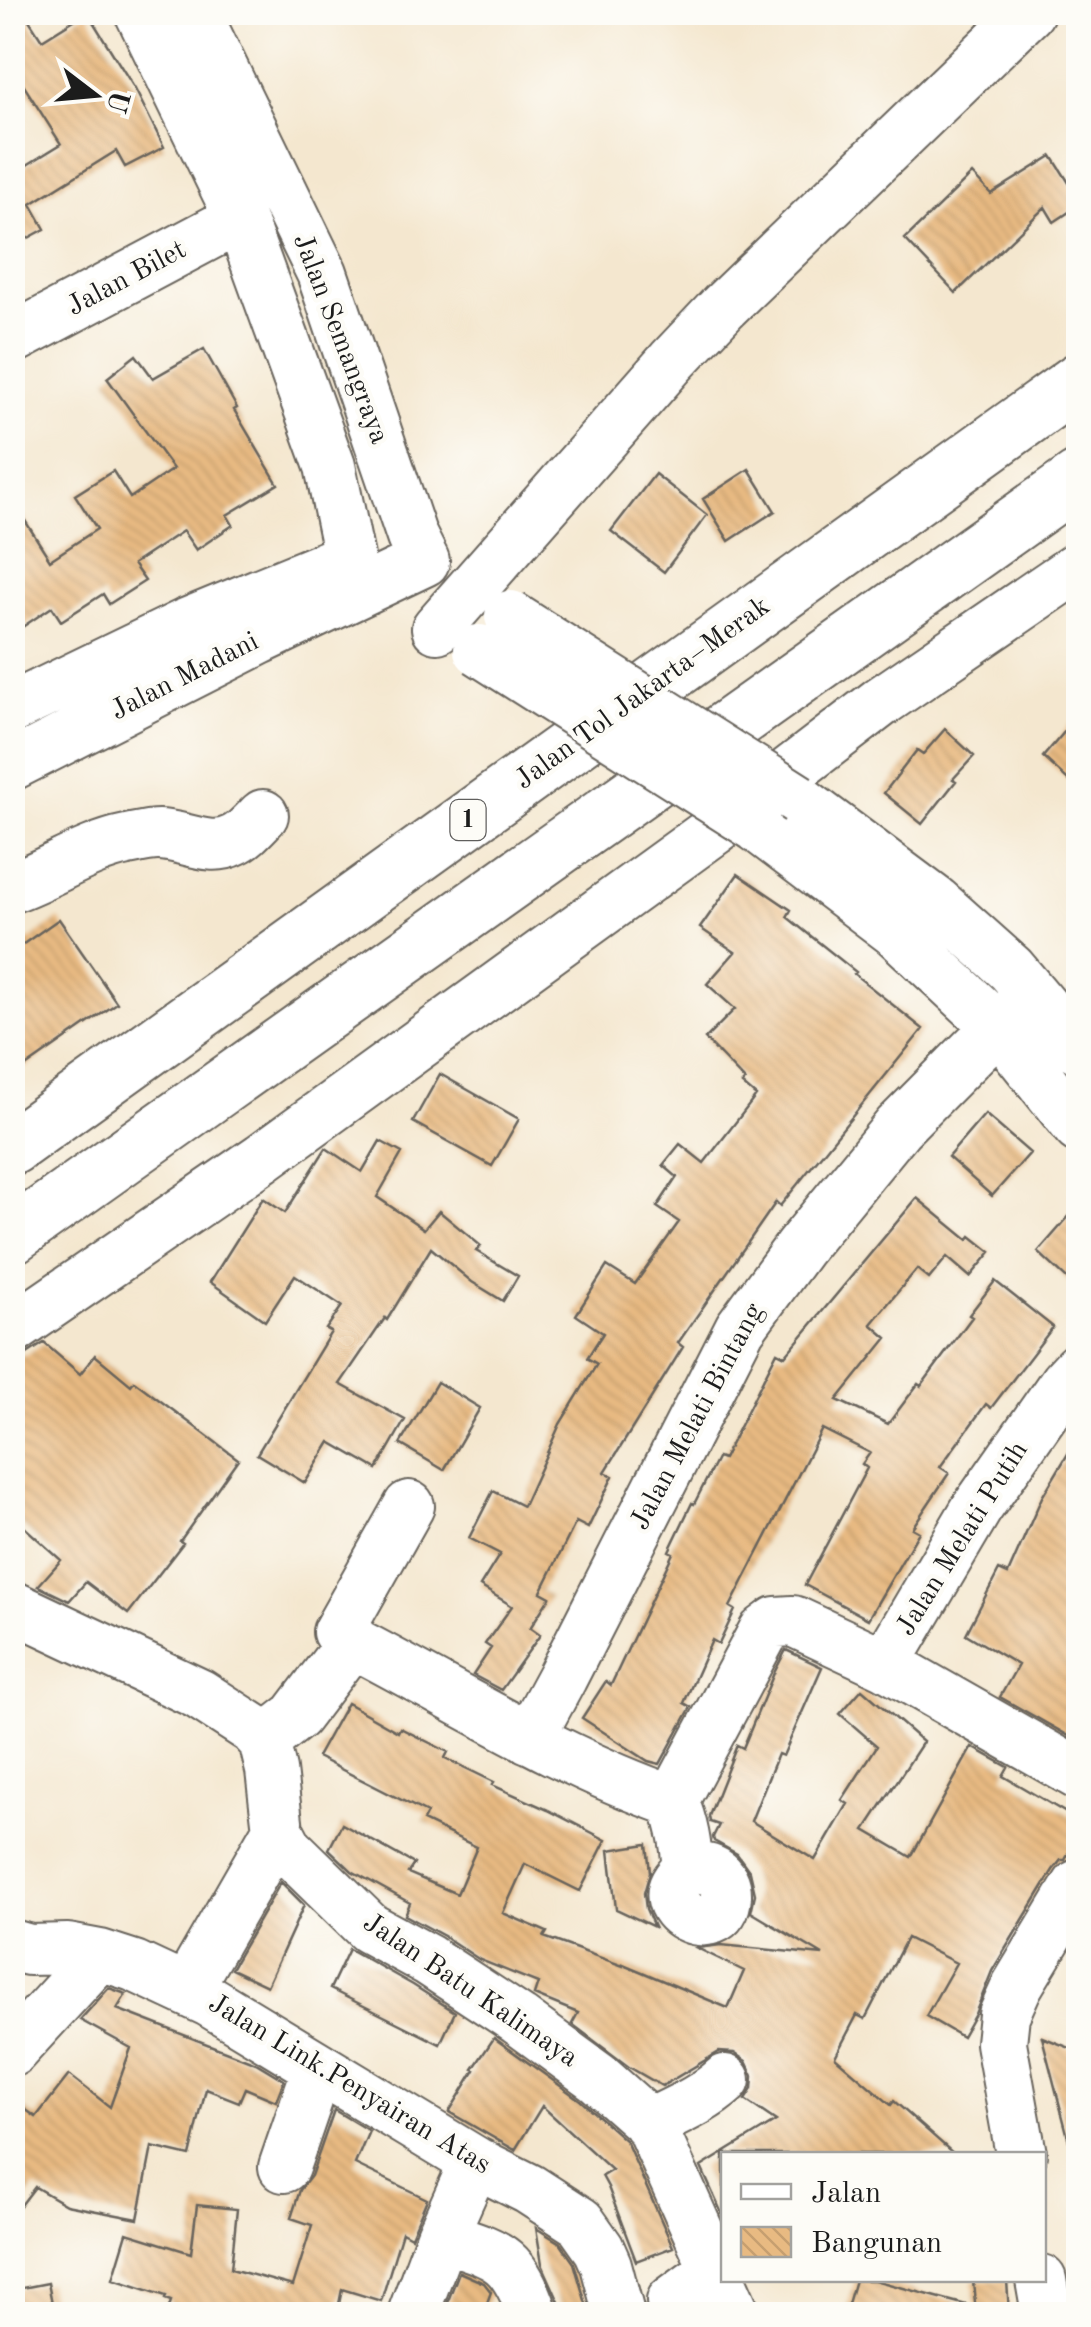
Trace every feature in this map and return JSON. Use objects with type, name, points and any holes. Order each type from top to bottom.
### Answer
[{"type":"highway","name":"Jalan Tol Jakarta–Merak","points":[[12,1147],[1078,381]]},
{"type":"highway","points":[[12,1236],[1078,480]]},
{"type":"street","name":"Jalan Semangraya","points":[[140,12],[240,218],[330,466],[353,575]]},
{"type":"street","name":"Jalan Semangraya","points":[[194,12],[322,274],[418,549]]},
{"type":"street","points":[[474,621],[672,361],[734,295],[1028,12]]},
{"type":"street","name":"Jalan Bilet","points":[[12,339],[240,218]]},
{"type":"street","points":[[353,575],[418,549],[474,621],[896,932],[1078,1048]]},
{"type":"street","points":[[12,1330],[342,1100],[714,830],[882,701],[1078,566]]},
{"type":"street","points":[[353,575],[474,621],[798,798],[936,902],[1010,969],[1014,1010],[1078,1127]]},
{"type":"street","name":"Jalan Madani","points":[[12,708],[186,624],[353,575]]},
{"type":"street","name":"Jalan Madani","points":[[12,765],[260,639],[353,575]]},
{"type":"street","points":[[12,887],[124,840],[160,835],[220,846],[238,839],[263,815]]},
{"type":"street","name":"Jalan Melati Bintang","points":[[529,1738],[740,1328],[799,1248],[898,1128],[1014,1010]]},
{"type":"street","name":"Jalan Melati Putih","points":[[885,1664],[977,1508],[1078,1368]]},
{"type":"street","points":[[409,1506],[338,1632],[529,1738],[628,1786],[673,1802],[686,1841],[688,1870]]},
{"type":"street","points":[[12,1606],[199,1694],[253,1729],[264,1741],[278,1830],[186,1990]]},
{"type":"street","points":[[673,1802],[764,1630],[776,1622],[793,1621],[885,1664],[1078,1774]]},
{"type":"street","points":[[264,1741],[296,1716],[352,1642]]},
{"type":"street","name":"Jalan Batu Kalimaya","points":[[278,1830],[288,1849],[370,1928],[428,1960],[519,2020],[598,2078],[650,2124],[735,2314]]},
{"type":"street","points":[[1020,2152],[1002,2042],[1004,2014],[1016,1986],[1078,1885]]},
{"type":"street","name":"Jalan Link.Penyairan Atas","points":[[12,1945],[29,1950],[68,1949],[100,1955],[209,2000],[475,2162],[529,2189],[580,2222],[606,2265],[619,2314]]},
{"type":"street","points":[[12,2051],[100,1955]]},
{"type":"street","points":[[284,2167],[318,2068]]},
{"type":"street","points":[[650,2124],[699,2100],[725,2080]]},
{"type":"street","points":[[413,2314],[475,2162]]},
{"type":"street","points":[[442,2236],[501,2258],[518,2277],[533,2314]]},
{"type":"street","points":[[672,2301],[714,2270]]},
{"type":"street","points":[[1041,2282],[1047,2314]]},
{"type":"building","points":[[12,12],[24,12],[42,40],[87,12],[135,89],[164,147],[125,167],[116,151],[31,204],[45,229],[12,247],[12,171],[61,144],[12,67]]},
{"type":"building","points":[[1052,156],[1078,197],[1078,206],[1054,222],[1045,207],[956,293],[905,239],[972,174],[991,194]]},
{"type":"building","points":[[204,349],[237,408],[234,410],[278,484],[227,515],[233,525],[196,550],[183,531],[133,564],[145,581],[109,604],[103,594],[61,621],[52,607],[12,634],[12,500],[50,560],[97,529],[75,495],[113,471],[130,498],[173,469],[107,378],[136,355],[153,378]]},
{"type":"building","points":[[749,469],[775,511],[729,541],[703,499]]},
{"type":"building","points":[[655,474],[707,515],[664,572],[611,531]]},
{"type":"building","points":[[1078,716],[1078,789],[1043,757]]},
{"type":"building","points":[[945,729],[974,756],[922,824],[884,793],[917,750],[923,754]]},
{"type":"building","points":[[738,874],[791,910],[787,917],[923,1029],[780,1206],[776,1202],[678,1343],[683,1347],[605,1472],[613,1476],[588,1528],[576,1522],[541,1592],[550,1597],[530,1628],[540,1635],[501,1690],[473,1675],[491,1648],[485,1644],[512,1606],[480,1586],[500,1554],[469,1538],[493,1491],[523,1506],[560,1424],[597,1364],[587,1358],[603,1333],[576,1315],[607,1266],[635,1284],[679,1222],[657,1207],[677,1177],[663,1165],[680,1144],[704,1163],[756,1096],[705,1039],[735,1009],[707,984],[735,952],[700,928]]},
{"type":"building","points":[[59,919],[117,1003],[24,1068],[12,1051],[12,952]]},
{"type":"building","points":[[440,1074],[519,1119],[492,1166],[413,1122]]},
{"type":"building","points":[[985,1114],[1030,1153],[992,1196],[948,1157]]},
{"type":"building","points":[[380,1141],[402,1153],[377,1197],[424,1229],[439,1211],[481,1246],[476,1251],[518,1276],[503,1301],[472,1282],[431,1248],[387,1320],[340,1384],[405,1420],[377,1469],[330,1442],[305,1483],[257,1454],[331,1332],[326,1329],[342,1306],[295,1275],[265,1321],[210,1282],[263,1198],[285,1213],[326,1148],[362,1172]]},
{"type":"building","points":[[917,1198],[968,1240],[971,1236],[991,1252],[970,1277],[947,1257],[929,1279],[917,1269],[871,1324],[887,1338],[837,1400],[888,1424],[918,1384],[921,1386],[995,1281],[1053,1327],[991,1408],[986,1404],[940,1467],[949,1473],[912,1528],[919,1532],[868,1619],[805,1585],[867,1468],[862,1464],[870,1453],[822,1429],[730,1607],[735,1610],[719,1644],[712,1640],[684,1703],[690,1709],[660,1764],[648,1761],[582,1718],[606,1681],[611,1685],[692,1503],[718,1457],[723,1459],[777,1352],[785,1356]]},
{"type":"building","points":[[1078,1206],[1078,1289],[1038,1252]]},
{"type":"building","points":[[44,1343],[80,1374],[95,1355],[131,1385],[134,1381],[238,1459],[180,1541],[183,1543],[128,1614],[86,1582],[69,1601],[38,1586],[61,1560],[12,1516],[12,1358]]},
{"type":"building","points":[[437,1382],[480,1408],[444,1470],[400,1444]]},
{"type":"building","points":[[1078,1437],[1078,1741],[1000,1697],[1018,1665],[966,1634],[999,1570],[1008,1574],[1042,1497]]},
{"type":"building","points":[[786,1650],[822,1667],[783,1756],[778,1754],[751,1821],[815,1860],[848,1804],[842,1800],[877,1746],[840,1714],[862,1689],[923,1742],[865,1830],[911,1857],[972,1747],[1008,1767],[1003,1776],[1078,1820],[1078,1836],[992,1971],[962,2037],[926,2016],[956,1963],[907,1938],[865,2019],[857,2015],[835,2057],[891,2105],[894,2101],[952,2152],[725,2152],[776,2121],[745,2100],[752,2089],[753,2076],[746,2061],[734,2053],[719,2052],[662,2086],[629,2067],[572,2024],[578,2013],[534,1995],[538,1983],[480,1960],[405,1915],[410,1903],[352,1871],[329,1849],[342,1824],[414,1864],[408,1873],[457,1894],[477,1847],[423,1821],[427,1813],[317,1757],[347,1703],[398,1732],[400,1728],[448,1752],[445,1758],[494,1782],[492,1785],[606,1840],[580,1891],[525,1864],[503,1913],[547,1932],[544,1937],[623,1964],[728,2008],[744,1971],[697,1948],[721,1945],[823,1955],[751,1912],[755,1894],[750,1872],[737,1854],[714,1841],[719,1825],[710,1822],[737,1745],[743,1748]]},
{"type":"building","points":[[647,1844],[650,1872],[644,1893],[654,1927],[616,1909],[609,1850]]},
{"type":"building","points":[[281,1882],[304,1905],[267,1986],[231,1969]]},
{"type":"building","points":[[349,1949],[455,2012],[440,2044],[330,1989]]},
{"type":"building","points":[[109,1988],[126,1994],[117,2009],[256,2063],[284,2080],[276,2101],[245,2088],[239,2102],[206,2089],[190,2156],[152,2147],[138,2219],[66,2205],[35,2187],[12,2217],[12,2100],[36,2117],[69,2075],[110,2107],[131,2048],[80,2020]]},
{"type":"building","points":[[1042,2037],[1078,2051],[1078,2140],[1069,2141]]},
{"type":"building","points":[[494,2038],[580,2100],[626,2141],[673,2247],[636,2261],[602,2176],[612,2170],[542,2106],[515,2150],[449,2112]]},
{"type":"building","points":[[334,2110],[369,2131],[355,2164],[427,2199],[411,2237],[402,2232],[381,2301],[342,2289],[337,2314],[167,2314],[171,2301],[166,2296],[113,2279],[127,2233],[191,2253],[197,2205],[237,2209],[231,2269],[293,2286],[312,2225],[291,2218],[300,2190],[311,2176]]},
{"type":"building","points":[[721,2155],[721,2211],[701,2167]]},
{"type":"building","points":[[536,2228],[560,2243],[574,2263],[589,2314],[561,2314],[542,2264]]},
{"type":"building","points":[[459,2272],[484,2283],[491,2292],[483,2314],[443,2314]]},
{"type":"building","points":[[854,2282],[881,2282],[970,2306],[969,2314],[845,2314]]},
{"type":"building","points":[[973,2282],[1007,2282],[1009,2314],[976,2314]]},
{"type":"building","points":[[48,2283],[53,2308],[12,2314],[12,2290]]}]
